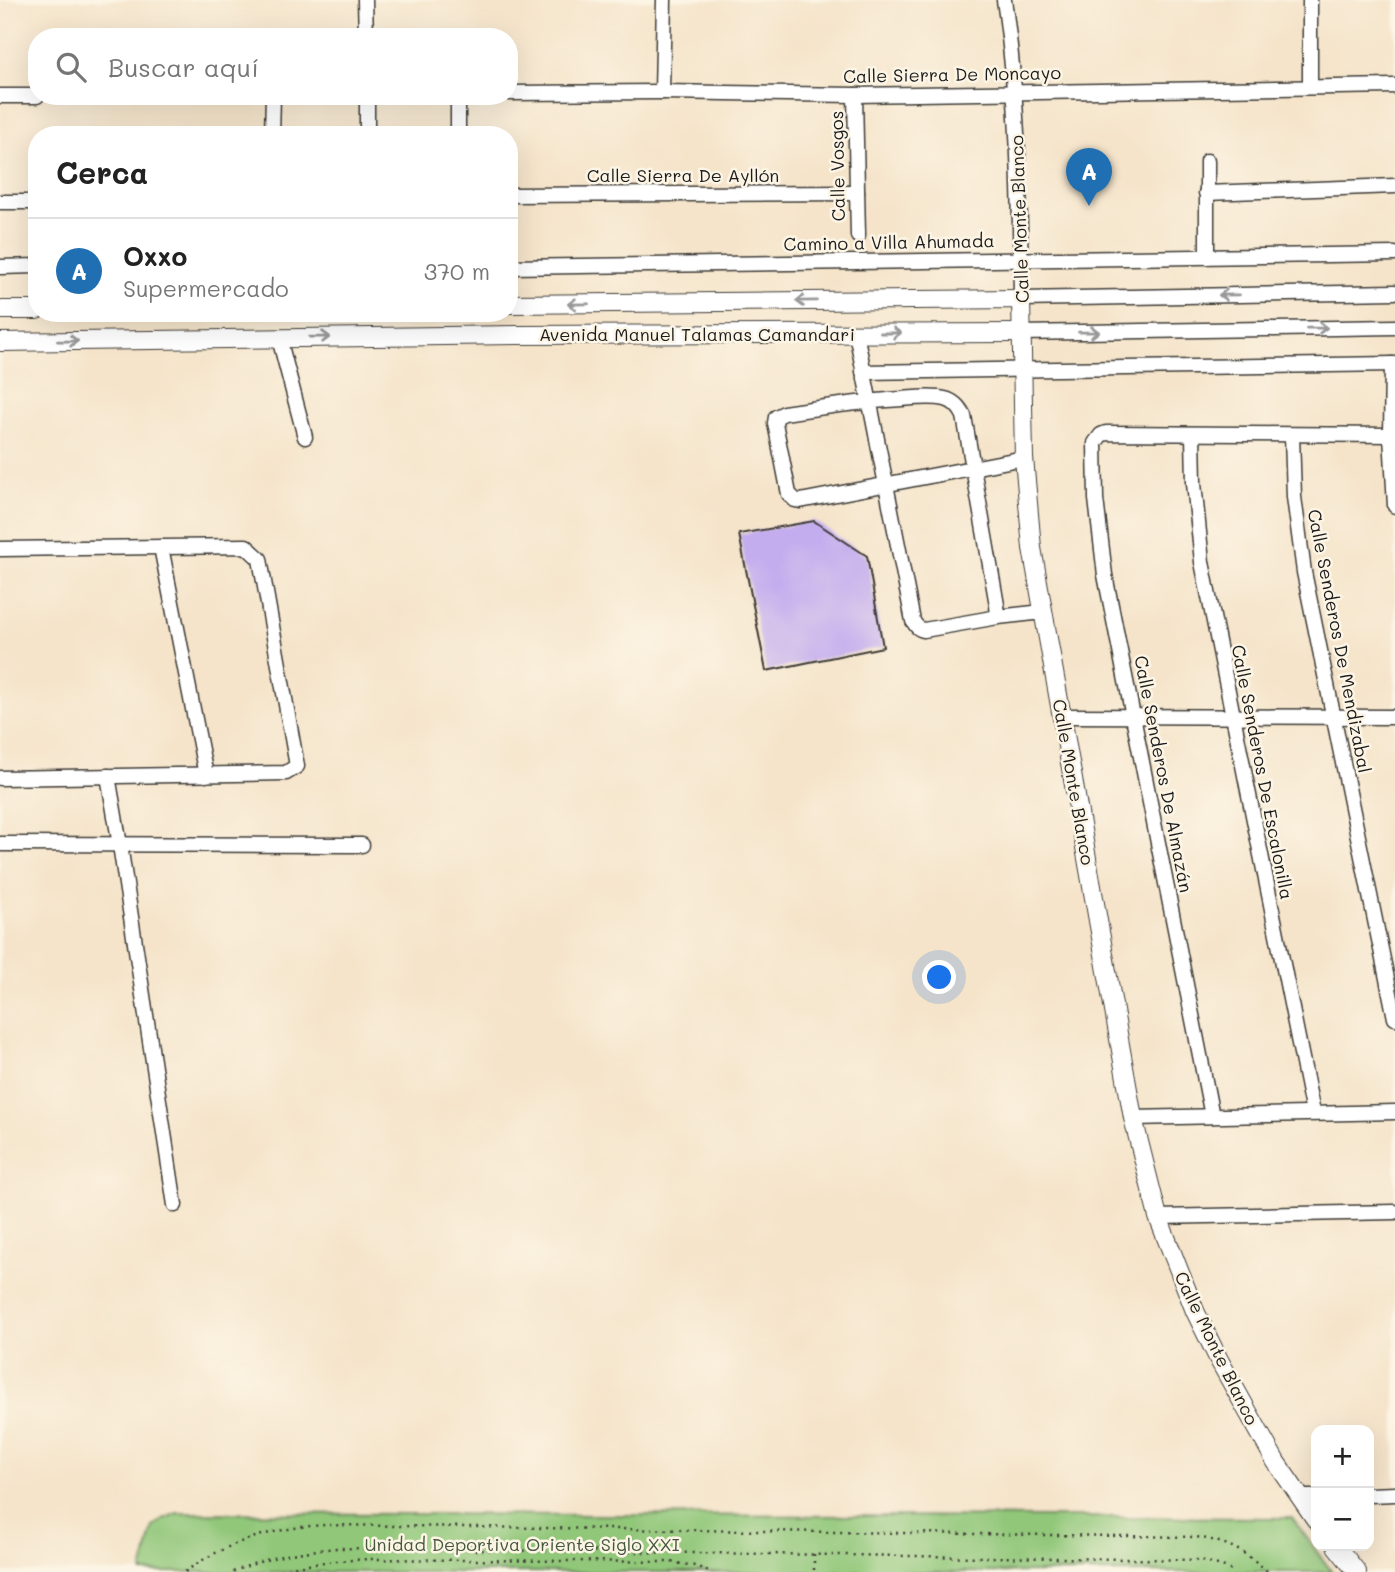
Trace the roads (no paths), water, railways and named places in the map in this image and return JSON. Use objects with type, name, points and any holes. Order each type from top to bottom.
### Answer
[{"type":"main road","name":"Avenida Manuel Talamas Camandari","points":[[518,304],[1021,299]]},
{"type":"main road","name":"Calle Monte Blanco","points":[[1021,299],[1024,458],[1032,548],[1133,1118],[1158,1217],[1195,1311],[1276,1462],[1308,1497]]},
{"type":"main road","points":[[0,310],[28,310]]},
{"type":"main road","name":"Avenida Manuel Talamas Camandari","points":[[0,342],[1021,333]]},
{"type":"main road","points":[[1340,1551],[1357,1572]]},
{"type":"street","points":[[365,0],[366,28]]},
{"type":"street","points":[[662,92],[664,0]]},
{"type":"street","name":"Calle Monte Blanco","points":[[1004,0],[1015,92],[1021,299]]},
{"type":"street","points":[[1310,0],[1310,87]]},
{"type":"street","name":"Calle Sierra De Moncayo","points":[[518,93],[855,95],[1395,86]]},
{"type":"street","name":"Calle Vosgos","points":[[855,95],[858,236]]},
{"type":"street","points":[[0,96],[28,96]]},
{"type":"street","points":[[272,126],[273,105]]},
{"type":"street","points":[[367,105],[367,126]]},
{"type":"street","points":[[458,105],[458,126]]},
{"type":"street","points":[[1206,161],[1206,257]]},
{"type":"street","points":[[1206,193],[1395,186]]},
{"type":"street","name":"Calle Sierra De Ayllón","points":[[518,195],[857,192]]},
{"type":"street","points":[[0,202],[28,202]]},
{"type":"street","name":"Camino a Villa Ahumada","points":[[518,267],[1395,254]]},
{"type":"street","points":[[0,267],[28,267]]},
{"type":"street","name":"Avenida Manuel Talamas Camandari","points":[[1021,299],[1395,292]]},
{"type":"street","name":"Avenida Manuel Talamas Camandari","points":[[1021,333],[1395,327]]},
{"type":"street","points":[[856,333],[915,626],[924,630],[1042,612]]},
{"type":"street","points":[[279,338],[305,437]]},
{"type":"street","points":[[863,372],[1393,364],[1395,506]]},
{"type":"street","points":[[998,617],[973,468],[964,416],[961,409],[944,399],[869,401],[779,414],[775,422],[789,494],[800,501],[886,484],[973,468],[1024,458]]},
{"type":"street","name":"Calle Senderos De Almazán","points":[[1193,435],[1106,433],[1097,439],[1094,447],[1096,499],[1105,575],[1212,1116]]},
{"type":"street","points":[[1193,435],[1393,435]]},
{"type":"street","name":"Calle Senderos De Escalonilla","points":[[1193,435],[1194,483],[1202,562],[1313,1113]]},
{"type":"street","name":"Calle Senderos De Mendizabal","points":[[1292,435],[1293,486],[1304,572],[1395,1018]]},
{"type":"street","points":[[0,549],[246,546],[260,559],[297,766],[286,774],[0,778]]},
{"type":"street","points":[[161,547],[206,775]]},
{"type":"street","points":[[1063,716],[1395,717]]},
{"type":"street","points":[[108,776],[175,1205]]},
{"type":"street","points":[[0,844],[362,845]]},
{"type":"street","points":[[1133,1118],[1395,1112]]},
{"type":"street","points":[[1158,1217],[1395,1212]]},
{"type":"street","points":[[1374,1495],[1395,1494]]},
{"type":"place","name":"Oxxo","points":[[1089,206]]},
{"type":"park label","name":"Unidad Deportiva Oriente Siglo XXI","points":[[522,1544]]}]
